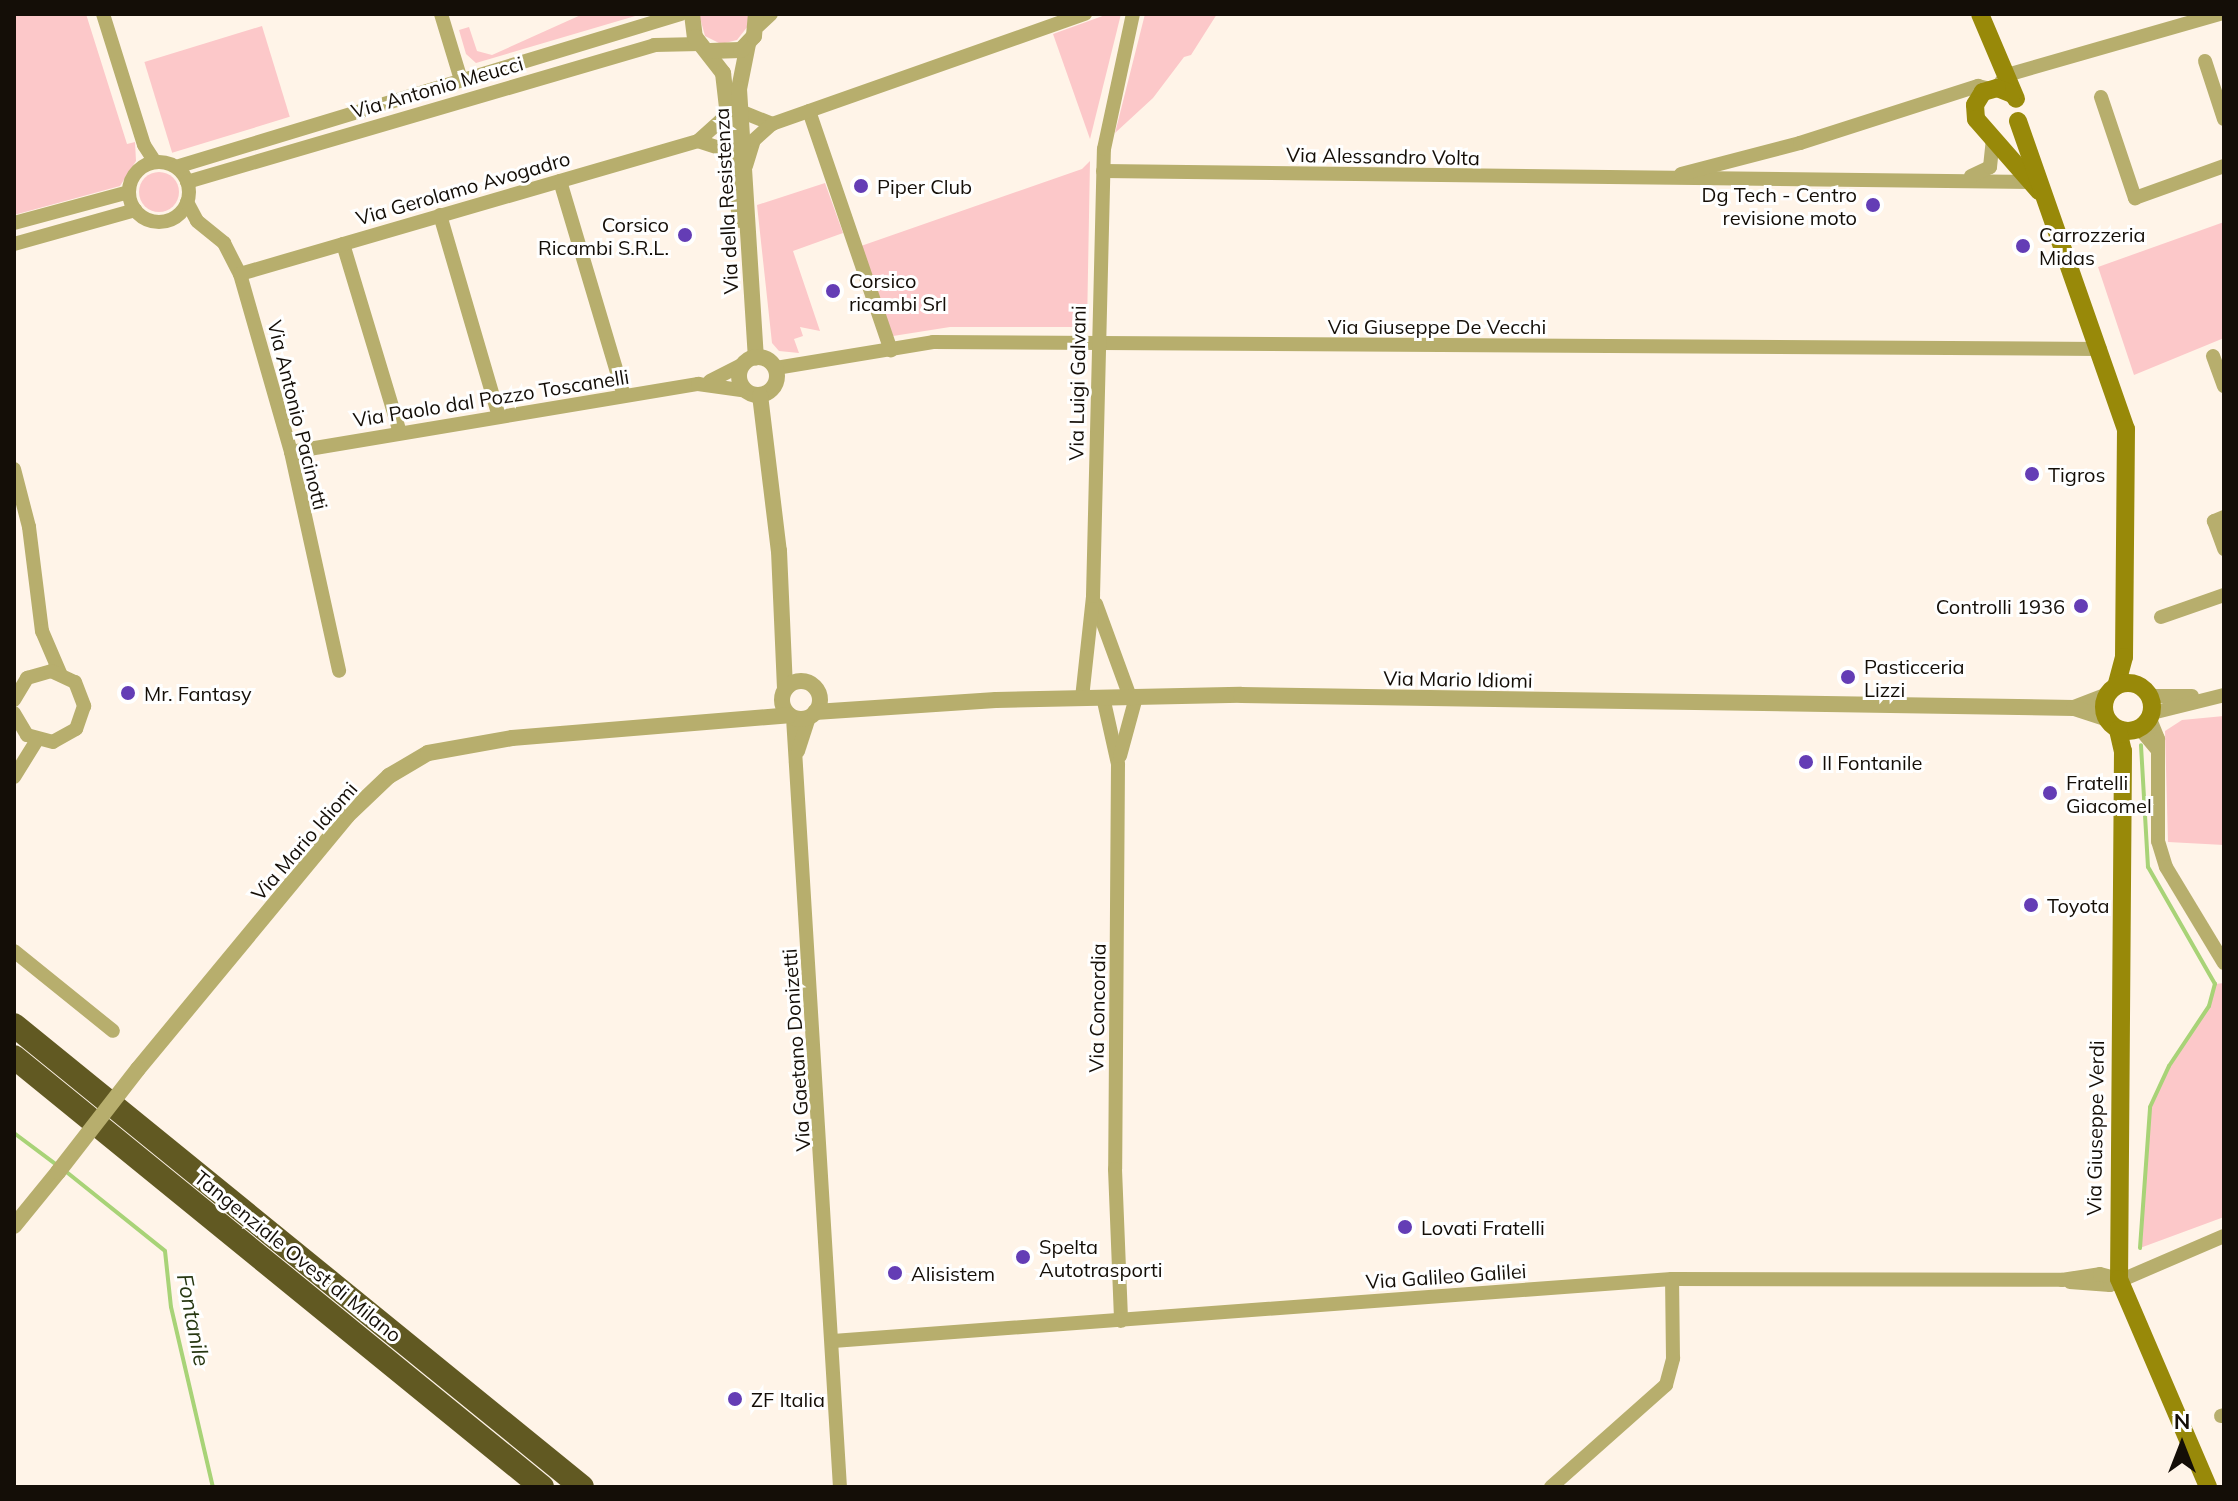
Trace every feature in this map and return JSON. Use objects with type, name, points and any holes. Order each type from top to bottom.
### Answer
[{"type":"highway","name":"Tangenziale Ovest di Milano","points":[[14,1025],[582,1487]]},
{"type":"highway","name":"Tangenziale Ovest di Milano","points":[[14,1057],[542,1487]]},
{"type":"main road","name":"Via Giuseppe Verdi","points":[[1980,14],[2002,88],[2018,121],[2021,142],[2048,203],[2100,349],[2127,440],[2124,657],[2118,688],[2135,719],[2123,751],[2119,1279],[2208,1487]]},
{"type":"main road","points":[[2002,88],[1978,99],[1986,130],[2048,203]]},
{"type":"main road","points":[[1986,130],[2008,131],[2018,121]]},
{"type":"main road","points":[[2118,688],[2135,719]]},
{"type":"street","points":[[103,14],[149,164]]},
{"type":"street","points":[[441,14],[461,80]]},
{"type":"street","name":"Via Antonio Meucci","points":[[176,167],[681,14]]},
{"type":"street","points":[[692,14],[705,47],[723,73],[734,113],[731,158],[746,245]]},
{"type":"street","points":[[756,20],[771,14]]},
{"type":"street","points":[[745,173],[754,140],[772,124],[1085,14]]},
{"type":"street","name":"Via Luigi Galvani","points":[[1082,698],[1093,596],[1103,171],[1133,14]]},
{"type":"street","name":"Via Alessandro Volta","points":[[1661,180],[1800,143],[1978,86],[2002,88],[2031,72],[2220,14]]},
{"type":"street","name":"Via della Resistenza","points":[[754,393],[739,377],[749,361],[745,173],[734,113],[741,70],[756,20]]},
{"type":"street","points":[[705,47],[732,53],[748,44]]},
{"type":"street","name":"Via Antonio Meucci","points":[[187,182],[654,45],[705,47]]},
{"type":"street","points":[[2205,61],[2224,119]]},
{"type":"street","points":[[2002,88],[2018,83],[2031,72]]},
{"type":"street","points":[[1941,97],[1966,107],[1986,130],[1990,167],[1960,179]]},
{"type":"street","points":[[2101,97],[2135,198],[2224,166]]},
{"type":"street","points":[[809,111],[891,350]]},
{"type":"street","points":[[734,113],[772,124]]},
{"type":"street","name":"Via Gerolamo Avogadro","points":[[240,274],[698,141],[734,113]]},
{"type":"street","points":[[698,141],[723,149],[731,158]]},
{"type":"street","points":[[149,164],[176,167],[187,182],[187,202],[170,220]]},
{"type":"street","points":[[14,223],[129,192],[149,164]]},
{"type":"street","name":"Via Alessandro Volta","points":[[1103,171],[2031,182]]},
{"type":"street","points":[[560,181],[624,396]]},
{"type":"street","points":[[129,192],[135,210],[151,221],[170,220],[205,230]]},
{"type":"street","name":"Via Antonio Pacinotti","points":[[187,202],[205,230],[224,243],[240,274],[291,452],[339,671]]},
{"type":"street","points":[[14,244],[135,210]]},
{"type":"street","points":[[440,215],[499,417]]},
{"type":"street","points":[[343,244],[400,433]]},
{"type":"street","name":"Via Giuseppe De Vecchi","points":[[776,368],[933,342],[2100,349]]},
{"type":"street","points":[[2213,356],[2224,386]]},
{"type":"street","points":[[749,361],[776,368],[773,389],[754,393],[787,654],[784,693]]},
{"type":"street","name":"Via Paolo dal Pozzo Toscanelli","points":[[291,452],[698,384],[749,361]]},
{"type":"street","name":"Via Paolo dal Pozzo Toscanelli","points":[[698,384],[754,393]]},
{"type":"street","points":[[14,469],[29,527],[42,631],[38,663],[14,700]]},
{"type":"street","points":[[2224,517],[2214,521],[2224,549]]},
{"type":"street","points":[[2161,617],[2224,595]]},
{"type":"street","name":"Via Luigi Galvani","points":[[1093,596],[1133,697]]},
{"type":"street","points":[[14,713],[19,727],[37,740],[61,740],[81,722],[84,706],[80,690],[60,673],[42,631]]},
{"type":"street","points":[[787,654],[806,681],[805,712]]},
{"type":"street","points":[[27,678],[43,672],[60,673]]},
{"type":"street","points":[[757,717],[784,693],[806,681]]},
{"type":"street","name":"Via Mario Idiomi","points":[[2074,708],[2118,688]]},
{"type":"street","points":[[784,693],[805,712]]},
{"type":"street","points":[[2218,696],[2135,719],[2156,748],[2158,841],[2166,867],[2224,963]]},
{"type":"street","name":"Via Mario Idiomi","points":[[14,1226],[138,1069],[347,816],[389,776],[428,753],[512,738],[805,712],[1103,697],[2074,708],[2135,719]]},
{"type":"street","name":"Via Concordia","points":[[1103,697],[1118,764],[1115,1169],[1121,1321]]},
{"type":"street","points":[[1118,764],[1133,697]]},
{"type":"street","name":"Via Gaetano Donizetti","points":[[805,712],[797,755],[840,1487]]},
{"type":"street","points":[[14,777],[37,740]]},
{"type":"street","points":[[14,951],[113,1031]]},
{"type":"street","name":"Via Galileo Galilei","points":[[833,1341],[1672,1279],[2062,1280],[2098,1287],[2224,1236]]},
{"type":"street","points":[[1551,1487],[1666,1385],[1673,1358],[1672,1279]]},
{"type":"shaded area","points":[[14,14],[86,14],[127,144],[135,142],[136,161],[120,186],[14,215]]},
{"type":"shaded area","points":[[583,14],[642,14],[476,63],[466,54],[459,30],[469,27],[477,51],[492,55]]},
{"type":"shaded area","points":[[699,14],[748,14],[748,26],[737,40],[721,44],[705,36]]},
{"type":"shaded area","points":[[1108,14],[1121,14],[1090,139],[1053,34]]},
{"type":"shaded area","points":[[1145,14],[1217,14],[1191,55],[1184,57],[1153,98],[1115,133]]},
{"type":"shaded area","points":[[262,26],[290,117],[172,153],[144,62]]},
{"type":"shaded area","points":[[1090,161],[1087,327],[950,327],[893,336],[861,246],[1082,169]]},
{"type":"shaded area","points":[[159,172],[173,178],[179,192],[173,206],[159,212],[145,206],[139,192],[145,178]]},
{"type":"shaded area","points":[[825,183],[843,233],[793,251],[820,331],[800,327],[803,336],[794,339],[799,353],[779,351],[772,343],[757,205]]},
{"type":"shaded area","points":[[2224,222],[2224,338],[2134,375],[2098,267]]},
{"type":"shaded area","points":[[2224,716],[2224,845],[2168,842],[2165,731],[2182,720]]},
{"type":"shaded area","points":[[2224,983],[2224,1217],[2140,1248],[2150,1107],[2169,1066],[2209,1006],[2215,984]]},
{"type":"waterway","points":[[2140,1248],[2150,1107],[2169,1066],[2209,1006],[2215,984],[2148,867],[2141,745]]},
{"type":"waterway","name":"Fontanile","points":[[14,1133],[57,1165]]},
{"type":"waterway","name":"Fontanile","points":[[64,1170],[165,1251],[171,1307],[213,1487]]},
{"type":"place","name":"Piper Club","points":[[861,186]]},
{"type":"place","name":"Dg Tech - Centro revisione moto","points":[[1873,205]]},
{"type":"place","name":"Corsico Ricambi S.R.L.","points":[[685,235]]},
{"type":"place","name":"Carrozzeria Midas","points":[[2023,246]]},
{"type":"place","name":"Corsico ricambi Srl","points":[[833,291]]},
{"type":"place","name":"Tigros","points":[[2032,474]]},
{"type":"place","name":"Controlli 1936","points":[[2081,606]]},
{"type":"place","name":"Pasticceria Lizzi","points":[[1848,677]]},
{"type":"place","name":"Mr. Fantasy","points":[[128,693]]},
{"type":"place","name":"Il Fontanile","points":[[1806,762]]},
{"type":"place","name":"Fratelli Giacomel","points":[[2050,793]]},
{"type":"place","name":"Toyota","points":[[2031,905]]},
{"type":"place","name":"Lovati Fratelli","points":[[1405,1227]]},
{"type":"place","name":"Spelta Autotrasporti","points":[[1023,1257]]},
{"type":"place","name":"Alisistem","points":[[895,1273]]},
{"type":"place","name":"ZF Italia","points":[[735,1399]]}]
